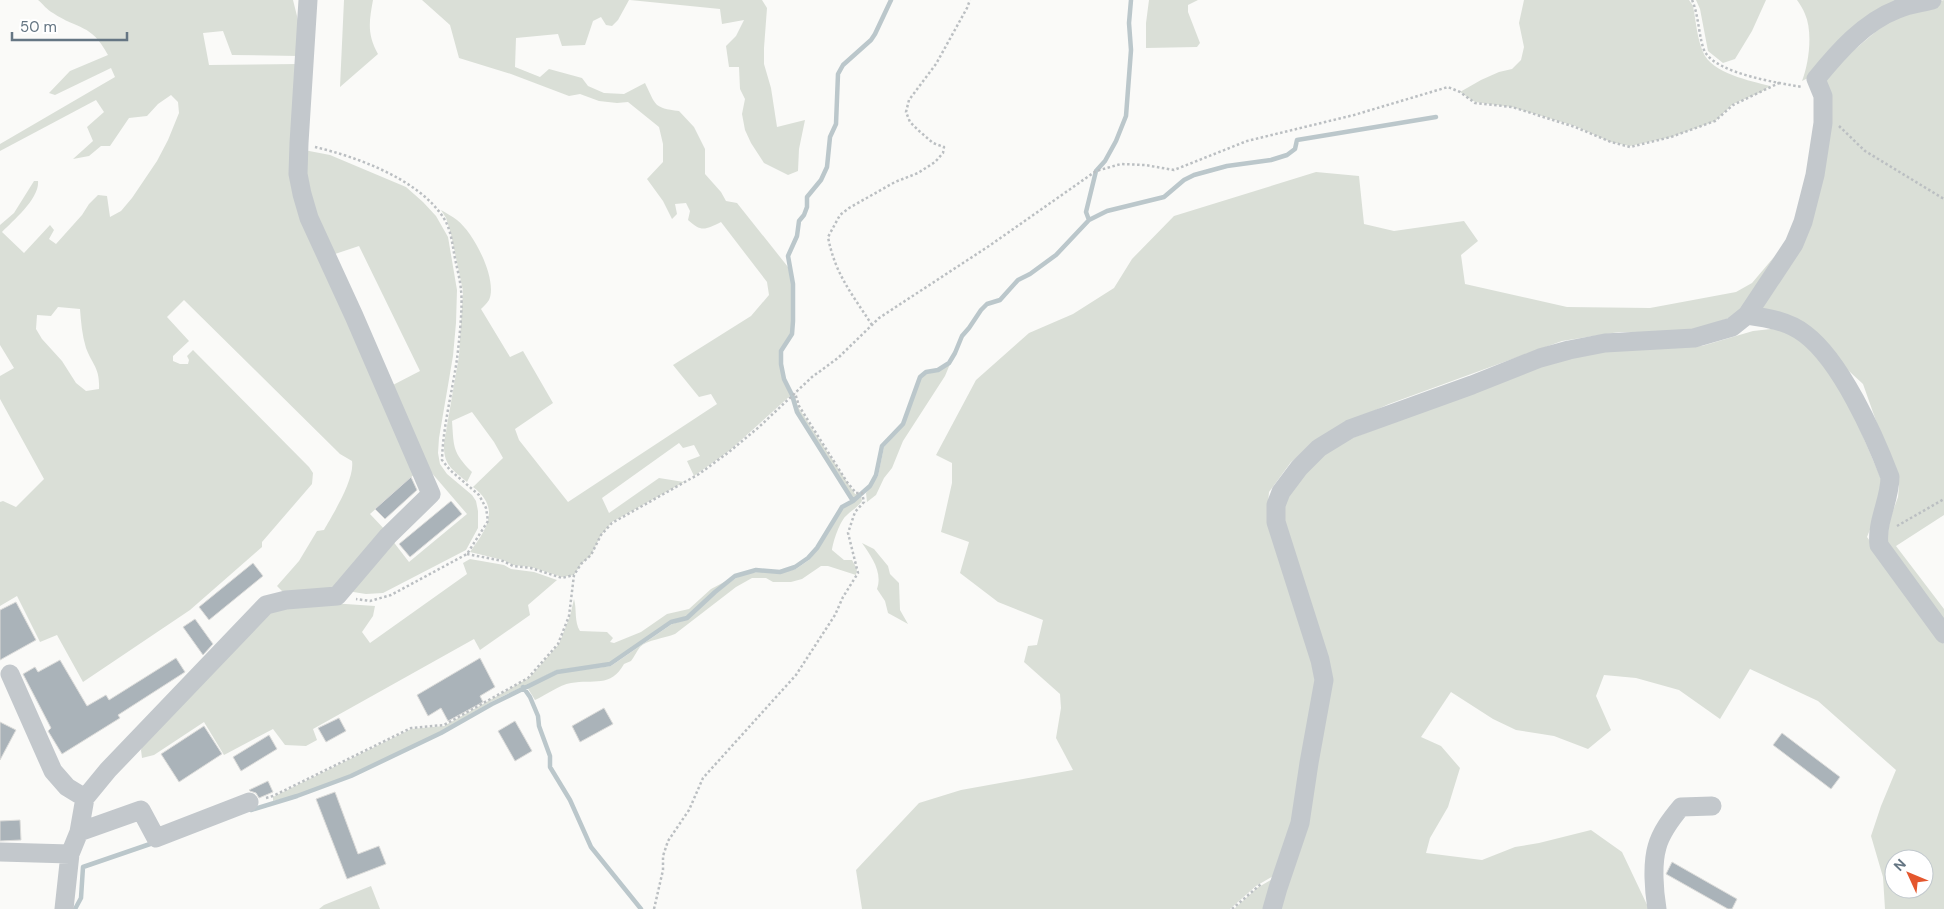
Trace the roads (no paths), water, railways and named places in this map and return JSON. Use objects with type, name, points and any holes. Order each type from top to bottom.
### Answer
[{"type":"street","points":[[64,909],[70,854],[78,832],[85,798],[108,770],[266,605],[286,600],[337,596],[388,536],[431,494],[354,316],[309,218],[298,174],[308,0]]},
{"type":"street","points":[[1272,909],[1300,824],[1324,680],[1320,660],[1276,522],[1276,505],[1281,492],[1298,468],[1319,448],[1350,429],[1472,386],[1540,358],[1605,343],[1694,338],[1732,327],[1747,315],[1794,244],[1803,222],[1815,175],[1823,123],[1823,96],[1816,79],[1850,40],[1869,25],[1898,9],[1932,0]]},
{"type":"street","points":[[1747,315],[1783,322],[1805,334],[1831,362],[1854,398],[1890,477],[1890,490],[1878,536],[1879,545],[1944,634]]},
{"type":"street","points":[[10,674],[53,772],[67,788],[85,798]]},
{"type":"street","points":[[78,832],[140,810],[156,838],[249,802]]},
{"type":"street","points":[[1657,909],[1654,882],[1657,847],[1667,824],[1681,807],[1712,806]]},
{"type":"street","points":[[0,852],[70,854]]},
{"type":"waterway","points":[[853,501],[797,412],[792,395],[784,379],[781,351],[792,334],[793,321],[793,284],[788,256],[797,236],[799,221],[807,207],[807,197],[821,180],[827,167],[830,137],[836,124],[838,74],[843,65],[871,40],[891,0]]},
{"type":"waterway","points":[[1089,220],[1086,212],[1096,171],[1105,161],[1116,141],[1126,116],[1131,50],[1129,23],[1131,0]]},
{"type":"waterway","points":[[251,810],[297,796],[351,776],[441,733],[492,704],[557,672],[610,664],[671,622],[687,618],[735,576],[756,570],[780,572],[795,567],[808,558],[817,548],[842,507],[853,501],[870,486],[876,475],[882,446],[903,424],[920,377],[926,372],[938,370],[949,363],[962,336],[981,310],[987,304],[1000,300],[1018,280],[1030,274],[1056,255],[1089,220],[1107,211],[1164,197],[1184,180],[1194,175],[1227,166],[1271,160],[1287,155],[1295,149],[1297,140],[1436,117]]},
{"type":"waterway","points":[[523,687],[530,697],[538,716],[539,726],[550,756],[550,767],[570,800],[591,847],[641,909]]},
{"type":"waterway","points":[[75,909],[81,898],[83,867],[153,843]]}]
